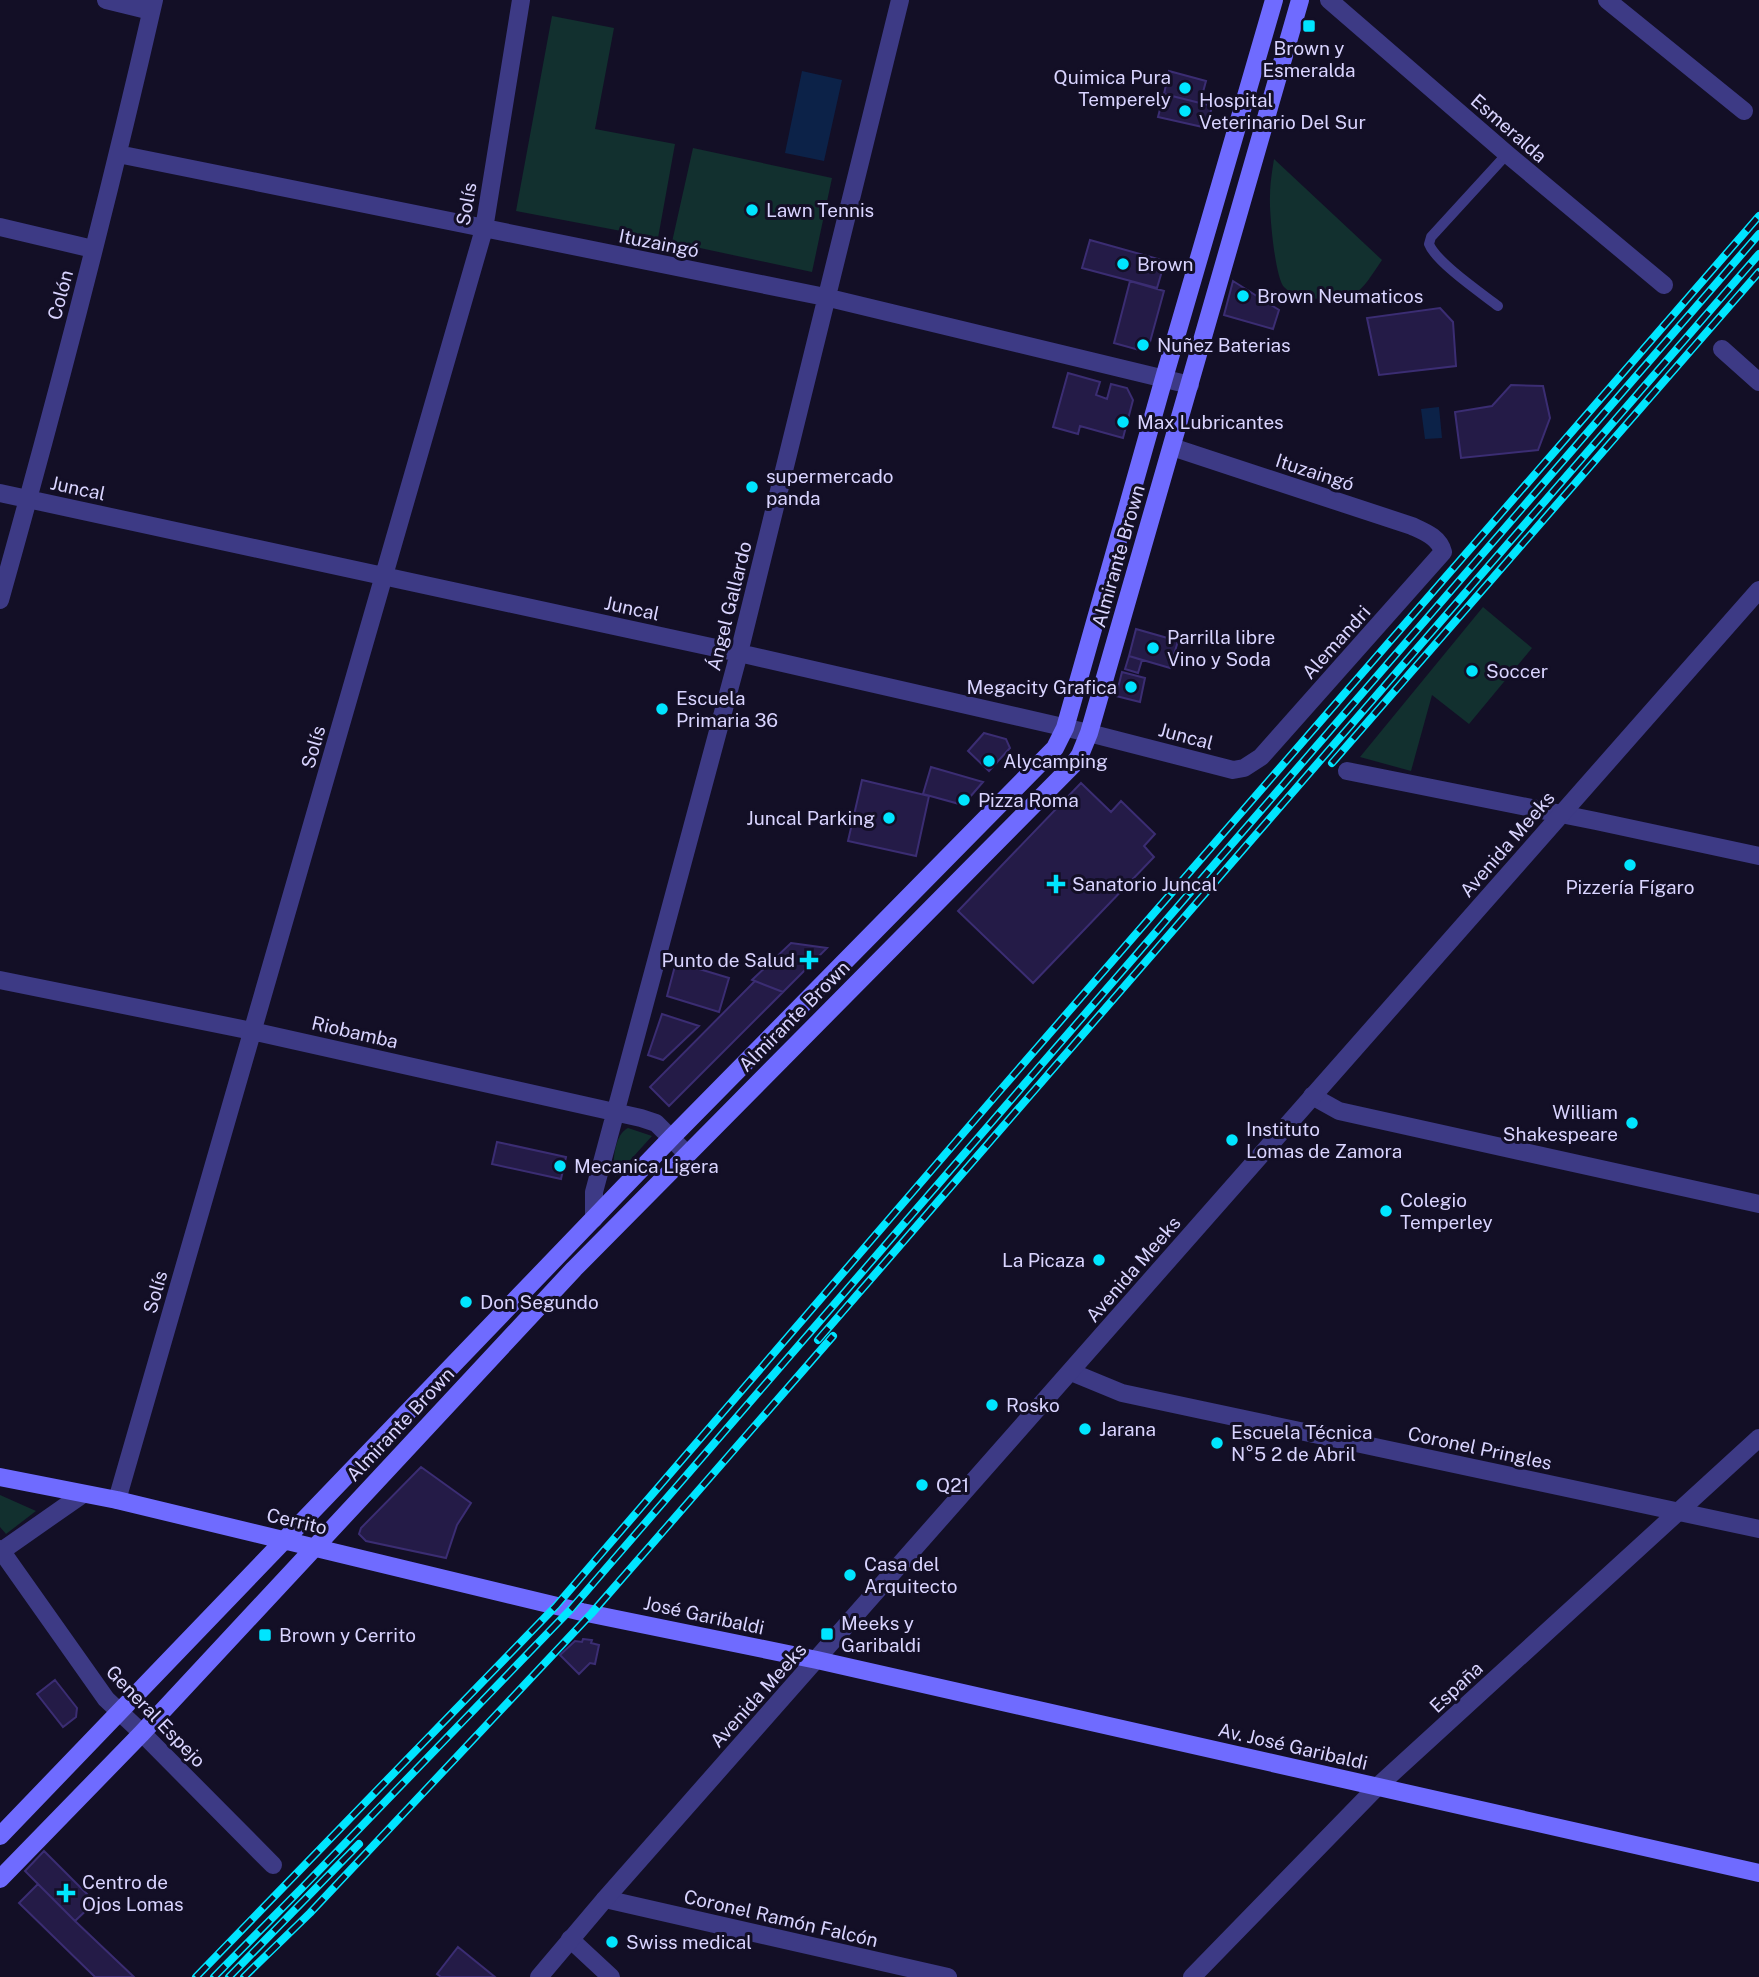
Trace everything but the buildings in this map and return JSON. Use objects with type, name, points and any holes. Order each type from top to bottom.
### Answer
[{"type":"main road","name":"Almirante Brown","points":[[0,1836],[672,1137],[1046,758],[1061,739],[1274,0]]},
{"type":"main road","name":"Almirante Brown","points":[[0,1879],[142,1732],[574,1269],[1080,755],[1089,733],[1300,0]]},
{"type":"main road","name":"Cerrito","points":[[0,1477],[117,1500],[582,1612]]},
{"type":"main road","name":"José Garibaldi","points":[[582,1612],[817,1660]]},
{"type":"main road","name":"Av. José Garibaldi","points":[[817,1660],[1759,1873]]},
{"type":"street","points":[[106,0],[153,6]]},
{"type":"street","name":"Solís","points":[[117,1500],[484,229],[521,0]]},
{"type":"street","name":"Ángel Gallardo","points":[[594,1219],[594,1192],[739,653],[900,0]]},
{"type":"street","name":"Esmeralda","points":[[1329,0],[1664,285]]},
{"type":"street","points":[[1607,0],[1744,111]]},
{"type":"street","name":"Colón","points":[[0,600],[118,154],[153,6]]},
{"type":"street","name":"Ituzaingó","points":[[118,154],[825,297],[1190,384]]},
{"type":"street","points":[[0,227],[93,249]]},
{"type":"street","points":[[1721,349],[1759,382]]},
{"type":"street","name":"Ituzaingó","points":[[1172,447],[1412,526],[1429,534],[1441,544]]},
{"type":"street","name":"Juncal","points":[[0,493],[739,653],[1089,733],[1233,770],[1253,764]]},
{"type":"street","name":"Alemandri","points":[[1253,764],[1439,558],[1443,552],[1441,544]]},
{"type":"street","name":"Avenida Meeks","points":[[539,1977],[1759,590]]},
{"type":"street","points":[[1347,771],[1759,856]]},
{"type":"street","name":"Riobamba","points":[[0,980],[252,1031],[641,1118],[656,1123],[687,1154]]},
{"type":"street","points":[[1312,1096],[1339,1111],[1759,1204]]},
{"type":"street","name":"Coronel Pringles","points":[[1071,1372],[1122,1393],[1759,1529]]},
{"type":"street","name":"España","points":[[1192,1977],[1377,1787],[1759,1438]]},
{"type":"street","points":[[1,1551],[83,1494]]},
{"type":"street","name":"General Espejo","points":[[1,1551],[97,1687],[273,1865]]},
{"type":"street","name":"Coronel Ramón Falcón","points":[[605,1899],[948,1977]]},
{"type":"street","points":[[570,1939],[611,1977]]},
{"type":"lane","points":[[1498,306],[1440,260],[1429,244],[1432,237],[1507,154]]},
{"type":"green space","points":[[552,16],[614,28],[595,129],[675,144],[658,238],[516,211]]},
{"type":"green space","name":"Lawn Tennis","points":[[693,148],[832,178],[812,272],[672,242]]},
{"type":"green space","points":[[1274,159],[1382,260],[1357,292],[1332,300],[1295,294],[1284,287],[1275,258],[1270,215]]},
{"type":"green space","name":"Soccer","points":[[1483,607],[1532,648],[1469,724],[1432,695],[1411,771],[1360,757]]},
{"type":"green space","points":[[628,1128],[652,1136],[615,1177],[614,1157],[617,1143]]},
{"type":"green space","points":[[0,1495],[36,1511],[6,1534],[0,1527]]},
{"type":"water","points":[[802,71],[842,80],[824,161],[785,153]]},
{"type":"water","points":[[1439,407],[1442,438],[1425,439],[1421,409]]},
{"type":"railway","points":[[196,1977],[556,1606],[1759,216]]},
{"type":"railway","points":[[214,1977],[571,1609],[1759,234]]},
{"type":"railway","points":[[818,1340],[1759,254]]},
{"type":"railway","points":[[1332,763],[1759,272]]},
{"type":"railway","points":[[244,1977],[310,1913],[591,1614],[833,1336]]},
{"type":"railway","points":[[229,1977],[359,1844]]},
{"type":"place","name":"Brown y Esmeralda","points":[[1309,26]]},
{"type":"place","name":"Quimica Pura Temperely","points":[[1185,88]]},
{"type":"place","name":"Hospital Veterinario Del Sur","points":[[1185,111]]},
{"type":"place","name":"Lawn Tennis","points":[[752,210]]},
{"type":"place","name":"Brown","points":[[1123,264]]},
{"type":"place","name":"Brown Neumaticos","points":[[1243,296]]},
{"type":"place","name":"Nuñez Baterias","points":[[1143,345]]},
{"type":"place","name":"Max Lubricantes","points":[[1123,422]]},
{"type":"place","name":"supermercado panda","points":[[752,487]]},
{"type":"place","name":"Parrilla libre Vino y Soda","points":[[1153,648]]},
{"type":"place","name":"Soccer","points":[[1472,671]]},
{"type":"place","name":"Megacity Grafica","points":[[1131,687]]},
{"type":"place","name":"Escuela Primaria 36","points":[[662,709]]},
{"type":"place","name":"Alycamping","points":[[989,761]]},
{"type":"place","name":"Pizza Roma","points":[[964,800]]},
{"type":"place","name":"Juncal Parking","points":[[889,818]]},
{"type":"place","name":"Pizzería Fígaro","points":[[1630,865]]},
{"type":"place","name":"Sanatorio Juncal","points":[[1056,884]]},
{"type":"place","name":"Punto de Salud","points":[[809,960]]},
{"type":"place","name":"William Shakespeare","points":[[1632,1123]]},
{"type":"place","name":"Instituto Lomas de Zamora","points":[[1232,1140]]},
{"type":"place","name":"Mecanica Ligera","points":[[560,1166]]},
{"type":"place","name":"Colegio Temperley","points":[[1386,1211]]},
{"type":"place","name":"La Picaza","points":[[1099,1260]]},
{"type":"place","name":"Don Segundo","points":[[466,1302]]},
{"type":"place","name":"Rosko","points":[[992,1405]]},
{"type":"place","name":"Jarana","points":[[1085,1429]]},
{"type":"place","name":"Escuela Técnica N°5 2 de Abril","points":[[1217,1443]]},
{"type":"place","name":"Q21","points":[[922,1485]]},
{"type":"place","name":"Casa del Arquitecto","points":[[850,1575]]},
{"type":"place","name":"Meeks y Garibaldi","points":[[827,1634]]},
{"type":"place","name":"Brown y Cerrito","points":[[265,1635]]},
{"type":"place","name":"Centro de Ojos Lomas","points":[[66,1893]]},
{"type":"place","name":"Swiss medical","points":[[612,1942]]}]
